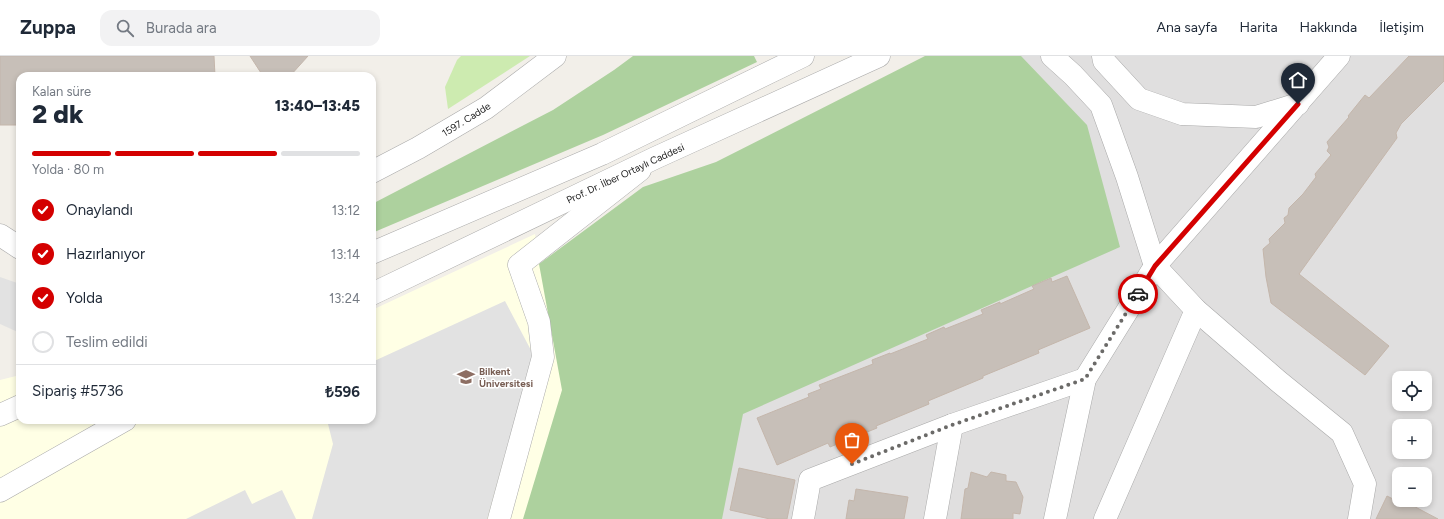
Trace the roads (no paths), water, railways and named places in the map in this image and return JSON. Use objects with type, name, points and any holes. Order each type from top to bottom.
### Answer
[{"type":"street","name":"1597. Cadde","points":[[376,170],[418,148],[486,108],[555,56]]},
{"type":"street","points":[[376,251],[602,154],[803,56]]},
{"type":"street","name":"Prof. Dr. İlber Ortaylı Caddesi","points":[[376,292],[655,158],[879,56]]},
{"type":"street","points":[[1052,56],[1073,75],[1101,105],[1127,177],[1155,266],[1196,310],[1278,381],[1342,433],[1365,484],[1359,519]]},
{"type":"street","points":[[1102,56],[1104,61],[1139,99],[1182,114],[1256,117],[1298,104]]},
{"type":"street","points":[[1054,519],[1085,379],[1155,266],[1339,56]]},
{"type":"street","points":[[499,519],[543,358],[539,322],[520,265],[655,158]]},
{"type":"street","points":[[0,235],[16,245]]},
{"type":"street","points":[[1106,519],[1196,310]]},
{"type":"street","points":[[804,519],[810,480],[952,425],[1085,379]]},
{"type":"street","points":[[0,415],[16,408]]},
{"type":"street","points":[[0,491],[118,424]]},
{"type":"street","points":[[935,519],[952,425]]},
{"type":"place","name":"Bilkent Üniversitesi","points":[[466,377]]}]
